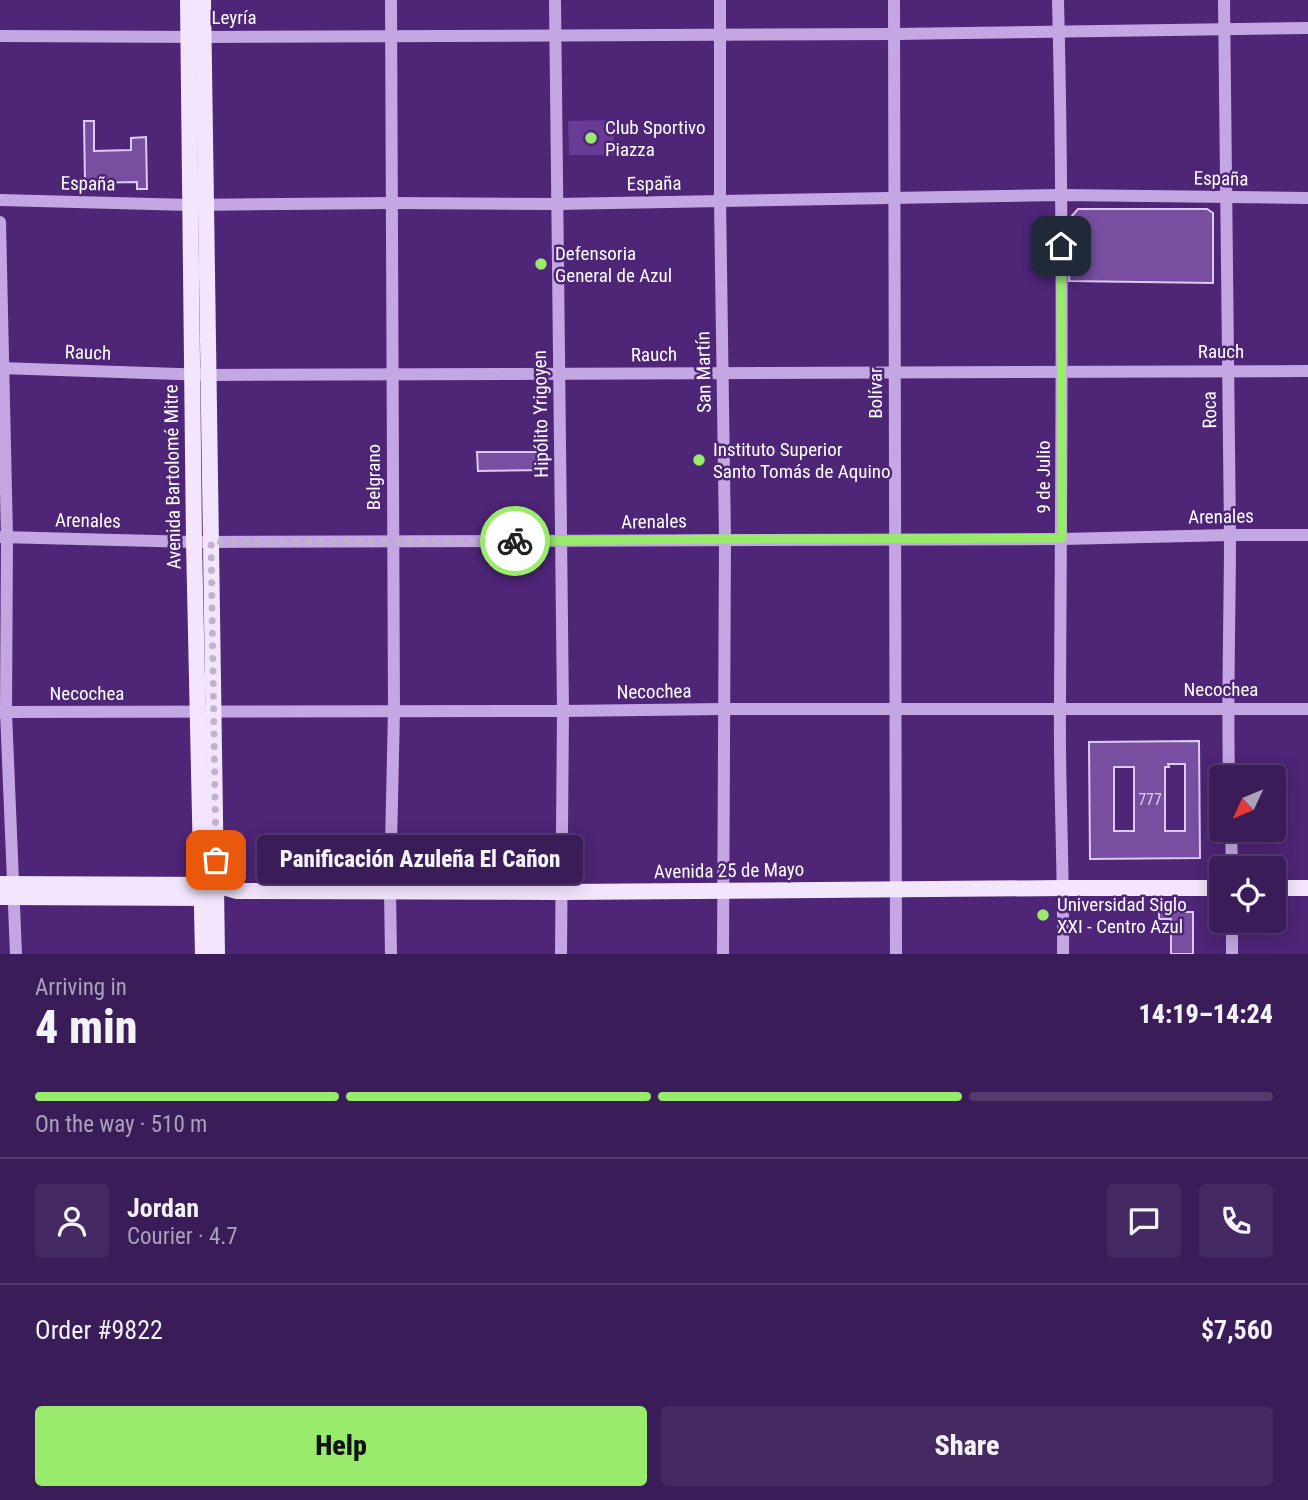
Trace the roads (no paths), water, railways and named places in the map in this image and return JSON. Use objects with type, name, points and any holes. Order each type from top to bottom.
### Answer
[{"type":"main road","name":"Avenida Bartolomé Mitre","points":[[188,0],[196,37]]},
{"type":"main road","name":"Avenida Bartolomé Mitre","points":[[203,0],[196,37],[198,205],[208,375],[211,542],[206,711],[209,892],[217,954]]},
{"type":"main road","name":"Avenida Bartolomé Mitre","points":[[198,205],[191,375],[194,542],[206,711]]},
{"type":"main road","name":"Avenida 25 de Mayo","points":[[7,890],[562,892],[1209,888]]},
{"type":"main road","points":[[1286,888],[1308,888]]},
{"type":"main road","name":"Avenida Bartolomé Mitre","points":[[203,954],[209,892]]},
{"type":"street","name":"Belgrano","points":[[391,0],[394,711],[391,954]]},
{"type":"street","name":"Hipólito Yrigoyen","points":[[555,0],[563,711],[561,954]]},
{"type":"street","name":"San Martín","points":[[720,0],[724,539],[723,954]]},
{"type":"street","name":"Bolívar","points":[[894,0],[896,954]]},
{"type":"street","name":"9 de Julio","points":[[1058,0],[1062,538],[1059,708],[1063,954]]},
{"type":"street","name":"Roca","points":[[1224,0],[1230,535],[1229,765]]},
{"type":"street","name":"Leyría","points":[[0,36],[895,34],[1308,28]]},
{"type":"street","name":"España","points":[[0,200],[198,205],[557,204],[1061,195],[1308,198]]},
{"type":"street","points":[[0,222],[3,712],[7,890],[16,954]]},
{"type":"street","name":"Rauch","points":[[2,368],[191,375],[1308,371]]},
{"type":"street","name":"Arenales","points":[[3,537],[211,542],[1308,535]]},
{"type":"street","name":"Necochea","points":[[3,712],[1308,709]]},
{"type":"street","points":[[1231,954],[1232,933]]},
{"type":"place","name":"Club Sportivo Piazza","points":[[591,138]]},
{"type":"place","name":"Defensoria General de Azul","points":[[541,264]]},
{"type":"place","name":"Instituto Superior Santo Tomás de Aquino","points":[[699,460]]},
{"type":"place","name":"Panificación Azuleña El Cañon","points":[[216,860]]},
{"type":"place","name":"Universidad Siglo XXI - Centro Azul","points":[[1043,915]]}]
